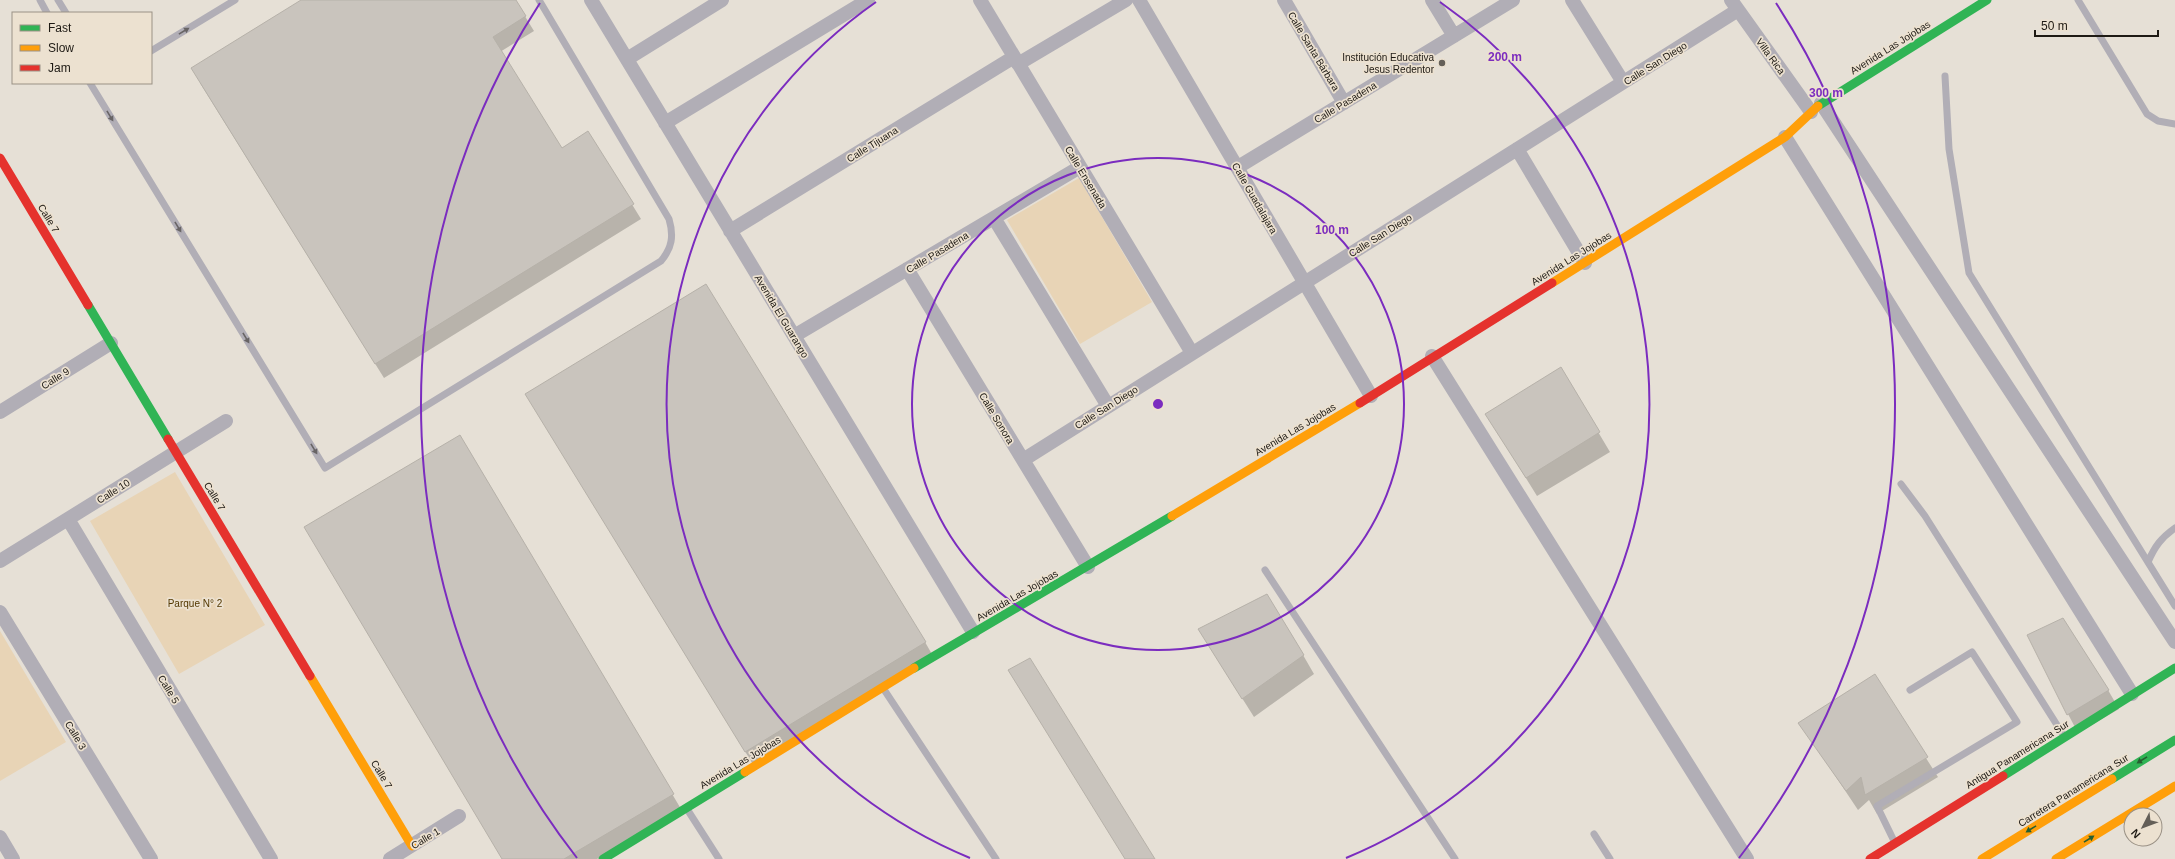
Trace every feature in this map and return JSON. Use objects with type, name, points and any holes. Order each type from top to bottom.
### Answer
[{"type":"main road","name":"Avenida Las Jojobas","points":[[603,859],[973,632],[1088,567],[1371,396],[1432,356],[1785,137],[1816,107],[1987,0]]},
{"type":"main road","name":"Calle 7","points":[[0,158],[412,846]]},
{"type":"main road","name":"Antigua Panamericana Sur","points":[[1870,859],[2175,668]]},
{"type":"main road","name":"Carretera Panamericana Sur","points":[[1982,859],[2175,740]]},
{"type":"main road","points":[[2056,859],[2175,786]]},
{"type":"street","name":"Avenida El Guarango","points":[[591,0],[973,632]]},
{"type":"street","points":[[627,59],[722,0]]},
{"type":"street","points":[[665,123],[868,0]]},
{"type":"street","name":"Calle Ensenada","points":[[980,0],[1192,353]]},
{"type":"street","name":"Calle Tijuana","points":[[730,231],[1016,60],[1126,0]]},
{"type":"street","name":"Calle Guadalajara","points":[[1139,0],[1371,396]]},
{"type":"street","name":"Calle Santa Bárbara","points":[[1284,0],[1344,103]]},
{"type":"street","points":[[1432,0],[1454,36]]},
{"type":"street","name":"Calle Pasadena","points":[[1238,168],[1513,0]]},
{"type":"street","points":[[1572,0],[1623,82]]},
{"type":"street","name":"Calle San Diego","points":[[1022,460],[1623,82],[1735,5]]},
{"type":"street","name":"Villa Rica","points":[[1735,5],[1816,107],[2175,642]]},
{"type":"street","points":[[1785,137],[2132,694]]},
{"type":"street","points":[[1517,149],[1585,262]]},
{"type":"street","name":"Calle Pasadena","points":[[794,336],[1080,167]]},
{"type":"street","points":[[994,218],[1108,406]]},
{"type":"street","name":"Calle Sonora","points":[[907,269],[1088,567]]},
{"type":"street","name":"Calle 9","points":[[2,407],[111,343]]},
{"type":"street","points":[[1432,356],[1747,859]]},
{"type":"street","name":"Calle 10","points":[[0,561],[226,422]]},
{"type":"street","name":"Calle 5","points":[[68,519],[271,859]]},
{"type":"street","name":"Calle 3","points":[[0,612],[151,859]]},
{"type":"street","name":"Calle 1","points":[[390,859],[460,816]]},
{"type":"street","points":[[0,837],[13,859]]},
{"type":"lane","points":[[40,0],[47,12]]},
{"type":"lane","points":[[58,0],[65,12]]},
{"type":"lane","points":[[152,50],[235,0]]},
{"type":"lane","points":[[93,84],[325,468],[654,265],[667,254],[672,235],[669,219],[538,0]]},
{"type":"lane","points":[[2078,0],[2147,114],[2158,121],[2175,124]]},
{"type":"lane","points":[[1945,76],[1949,149],[1969,273],[2175,606]]},
{"type":"lane","points":[[1901,484],[1925,516],[2065,737]]},
{"type":"lane","points":[[2148,562],[2154,547],[2161,538],[2175,528]]},
{"type":"lane","points":[[1265,570],[1455,859]]},
{"type":"lane","points":[[1895,844],[1877,806],[2017,722],[1972,652],[1910,690]]},
{"type":"lane","points":[[883,688],[996,859]]},
{"type":"lane","points":[[687,808],[719,859]]},
{"type":"lane","points":[[1594,834],[1610,859]]},
{"type":"green space","points":[[1079,178],[1152,302],[1080,344],[1007,220]]},
{"type":"green space","name":"Parque N° 2","points":[[175,472],[265,625],[179,674],[90,521]]},
{"type":"green space","points":[[0,631],[66,742],[0,781]]},
{"type":"building","points":[[301,0],[516,0],[526,16],[493,37],[562,148],[588,131],[634,204],[375,364],[191,68]]},
{"type":"building","points":[[706,284],[926,642],[745,752],[525,394]]},
{"type":"building","points":[[1561,367],[1600,432],[1526,478],[1485,414]]},
{"type":"building","points":[[460,435],[674,794],[564,859],[502,859],[304,527]]},
{"type":"building","points":[[1267,594],[1304,655],[1242,699],[1198,629]]},
{"type":"building","points":[[2063,618],[2109,690],[2067,715],[2027,635]]},
{"type":"building","points":[[1030,658],[1155,859],[1125,859],[1008,670]]},
{"type":"building","points":[[1875,674],[1928,757],[1865,795],[1861,777],[1846,791],[1798,723]]},
{"type":"traffic: fast","points":[[1818,106],[1987,0]]},
{"type":"traffic: fast","points":[[88,305],[168,439]]},
{"type":"traffic: fast","points":[[914,668],[1172,516]]},
{"type":"traffic: fast","points":[[2003,776],[2175,668]]},
{"type":"traffic: fast","points":[[2112,779],[2175,740]]},
{"type":"traffic: fast","points":[[603,859],[745,772]]},
{"type":"traffic: slow","points":[[1552,283],[1785,137],[1818,106]]},
{"type":"traffic: slow","points":[[1172,516],[1360,403]]},
{"type":"traffic: slow","points":[[745,772],[914,668]]},
{"type":"traffic: slow","points":[[310,676],[412,846]]},
{"type":"traffic: slow","points":[[1982,859],[2112,779]]},
{"type":"traffic: slow","points":[[2056,859],[2175,786]]},
{"type":"traffic: jam","points":[[0,158],[88,305]]},
{"type":"traffic: jam","points":[[1360,403],[1552,283]]},
{"type":"traffic: jam","points":[[168,439],[310,676]]},
{"type":"traffic: jam","points":[[1870,859],[2003,776]]},
{"type":"place","name":"Institución Educativa Jesus Redentor","points":[[1442,63]]}]
